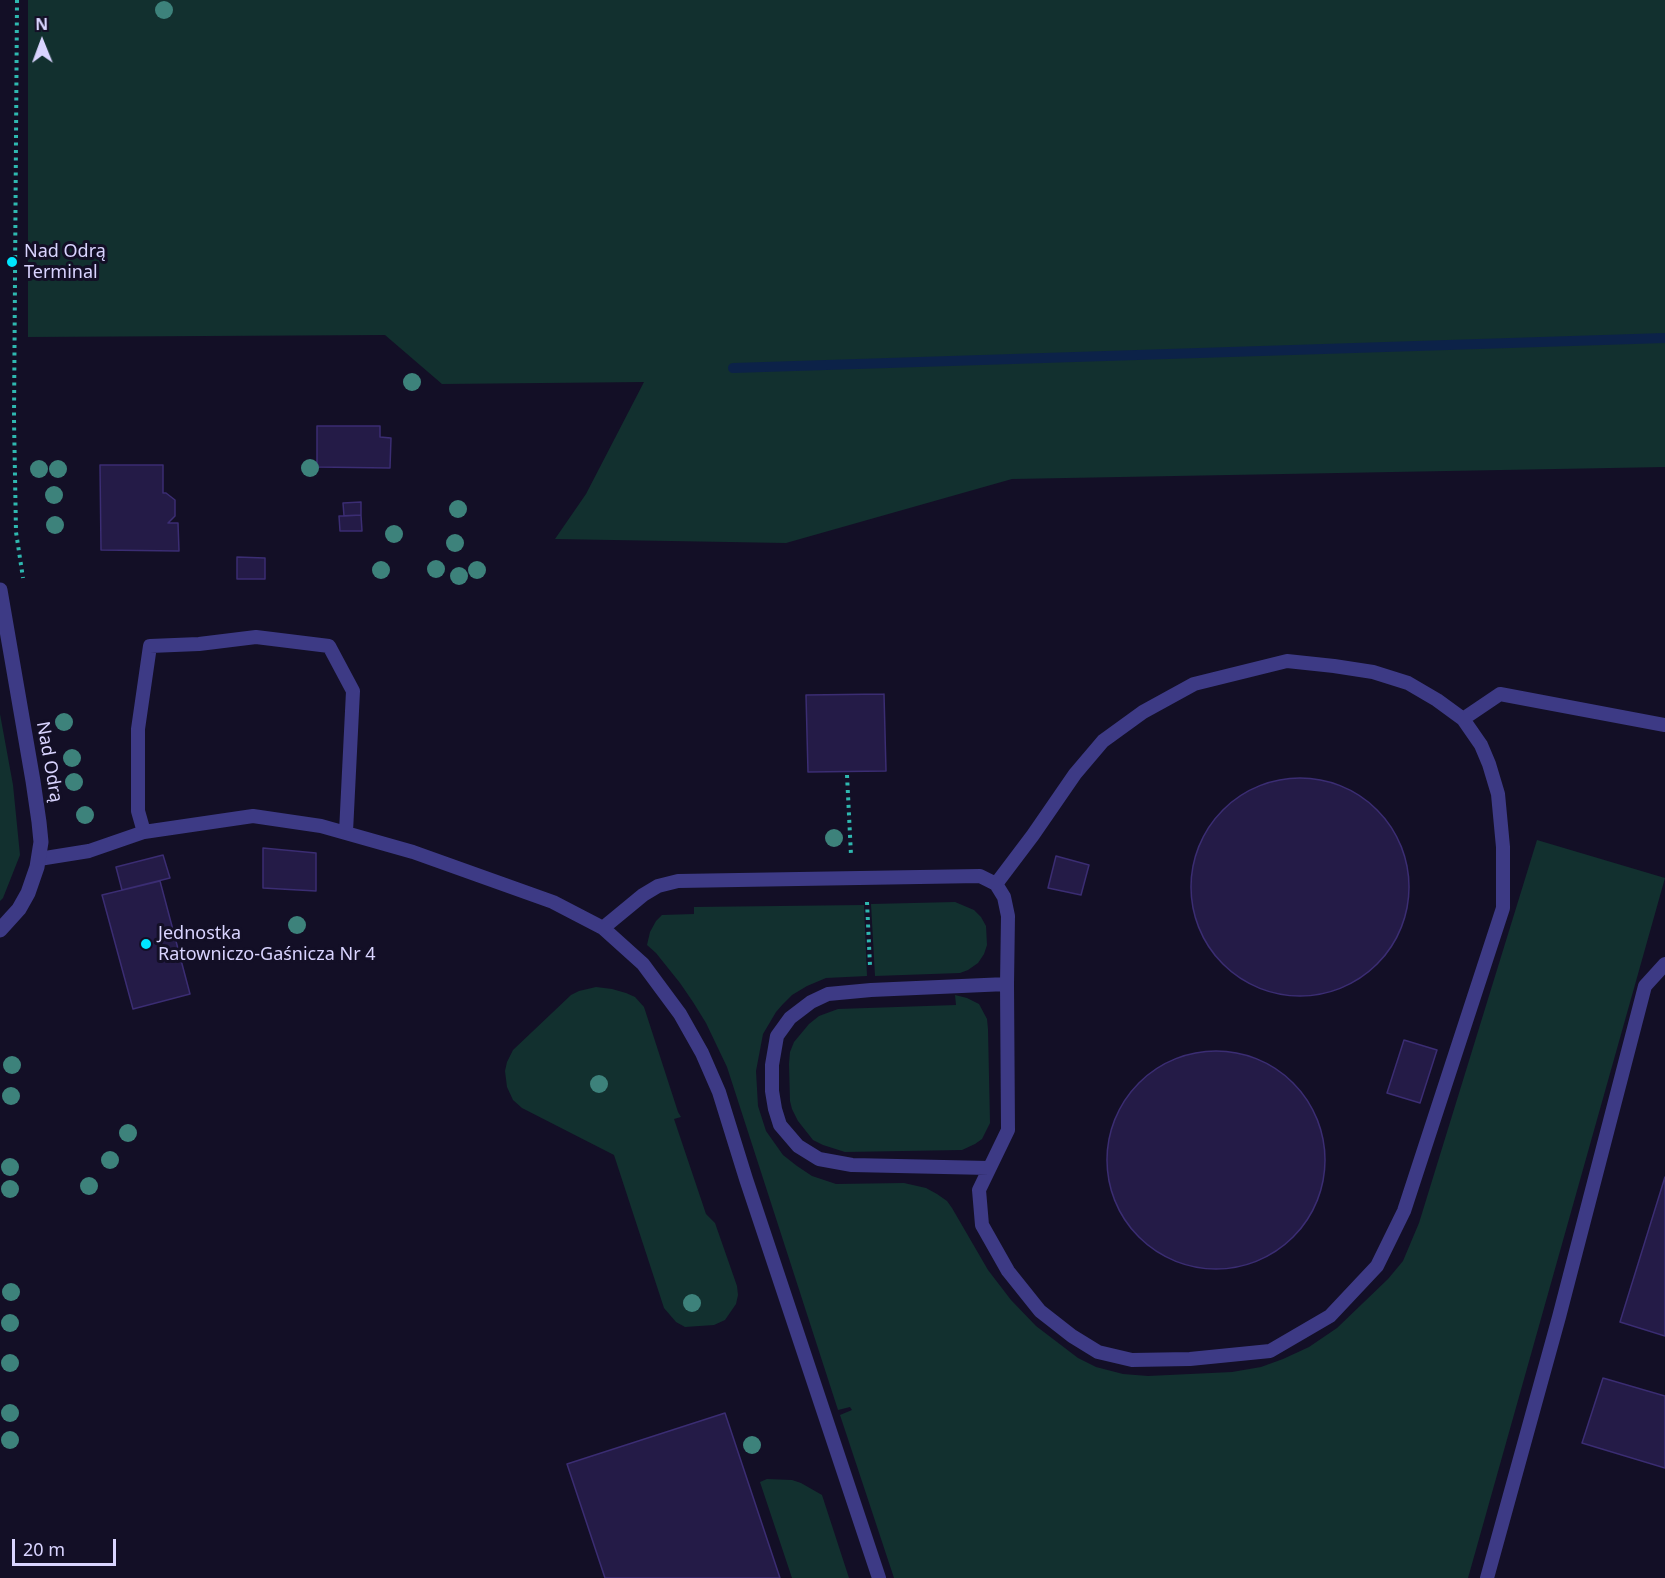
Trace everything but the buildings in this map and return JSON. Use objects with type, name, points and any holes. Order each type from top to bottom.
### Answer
[{"type":"street","name":"Nad Odrą","points":[[0,590],[41,842],[32,885],[25,901],[0,930]]},
{"type":"lane","points":[[144,832],[138,811],[138,729],[150,646],[200,644],[256,637],[329,646],[353,691],[346,832]]},
{"type":"lane","points":[[603,928],[643,895],[658,886],[678,881],[980,876],[996,884],[1004,897],[1008,916],[1008,1130],[979,1190],[981,1225],[1008,1271],[1040,1311],[1072,1336],[1098,1352],[1132,1360],[1190,1359],[1270,1351],[1330,1316],[1377,1266],[1404,1211],[1503,908],[1503,848],[1498,794],[1481,745],[1463,719],[1408,683],[1373,672],[1334,666],[1287,661],[1194,684],[1143,712],[1102,741],[1075,774],[1033,836],[996,884]]},
{"type":"lane","points":[[1463,719],[1500,694],[1665,725]]},
{"type":"lane","points":[[39,859],[89,851],[144,832],[253,816],[321,826],[442,861],[553,902],[603,928],[643,963],[680,1014],[702,1053],[719,1092],[879,1578]]},
{"type":"lane","points":[[1487,1578],[1559,1317],[1645,986],[1665,964]]},
{"type":"lane","points":[[989,1168],[852,1166],[819,1159],[798,1146],[780,1125],[772,1091],[772,1065],[777,1036],[790,1018],[811,1002],[828,994],[1007,984]]},
{"type":"path","points":[[17,0],[14,419],[16,532],[23,578]]},
{"type":"green space","points":[[28,0],[1665,0],[1665,467],[1012,479],[786,543],[555,539],[586,494],[644,382],[442,384],[385,335],[28,337]]},
{"type":"green space","points":[[0,714],[13,785],[20,855],[0,901]]},
{"type":"green space","points":[[1537,840],[1665,878],[1468,1578],[894,1578],[840,1415],[852,1410],[850,1407],[838,1410],[727,1067],[693,1002],[656,953],[647,945],[656,921],[662,915],[694,914],[694,907],[864,905],[867,976],[826,978],[807,986],[783,1004],[763,1034],[756,1071],[758,1106],[766,1131],[783,1155],[812,1176],[836,1184],[904,1183],[926,1188],[937,1194],[952,1208],[988,1270],[1011,1300],[1036,1326],[1078,1358],[1096,1367],[1123,1374],[1148,1376],[1232,1372],[1261,1367],[1309,1347],[1337,1328],[1388,1279],[1403,1261],[1419,1223]]},
{"type":"green space","points":[[955,902],[974,910],[986,926],[987,945],[978,963],[960,973],[875,976],[871,904]]},
{"type":"green space","points":[[596,987],[626,993],[635,997],[644,1007],[681,1117],[674,1119],[706,1214],[715,1223],[737,1286],[736,1304],[725,1320],[714,1325],[685,1327],[676,1322],[664,1308],[614,1155],[522,1108],[513,1100],[507,1087],[505,1071],[513,1050],[571,995]]},
{"type":"green space","points":[[955,995],[979,1004],[987,1019],[990,1123],[982,1139],[962,1150],[845,1152],[813,1140],[798,1121],[790,1101],[790,1052],[794,1042],[809,1024],[819,1016],[838,1009],[956,1005]]},
{"type":"green space","points":[[767,1479],[792,1480],[822,1495],[849,1578],[792,1578],[760,1482]]},
{"type":"waterway","points":[[733,368],[1665,338]]},
{"type":"place","name":"Nad Odrą Terminal","points":[[12,262]]},
{"type":"place","name":"Jednostka Ratowniczo-Gaśnicza Nr 4","points":[[146,944]]}]
